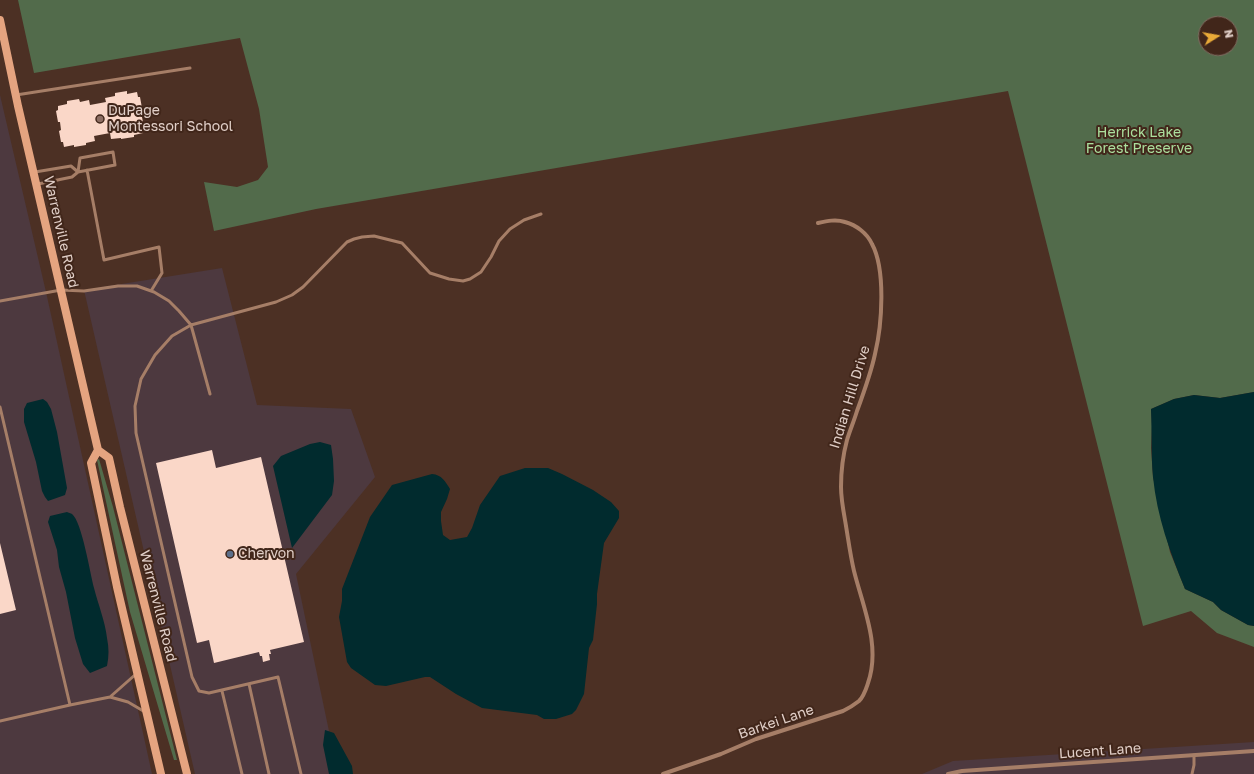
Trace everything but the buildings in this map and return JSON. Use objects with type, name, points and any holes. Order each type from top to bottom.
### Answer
[{"type":"main road","name":"Warrenville Road","points":[[0,20],[36,184],[98,450],[109,458],[187,774]]},
{"type":"main road","points":[[98,450],[91,463],[146,713],[161,774]]},
{"type":"street","name":"Indian Hill Drive","points":[[818,222],[840,220],[856,226],[863,231],[872,243],[875,251],[880,280],[882,299],[876,352],[844,450],[841,488],[849,544],[872,638],[872,666]]},
{"type":"street","name":"Barkei Lane","points":[[663,774],[721,754],[756,739],[843,711],[859,701],[866,690],[872,666]]},
{"type":"street","name":"Lucent Lane","points":[[948,774],[962,771],[1254,751]]},
{"type":"lane","points":[[16,95],[190,68]]},
{"type":"lane","points":[[36,184],[72,177],[78,172],[115,165],[113,152],[80,158],[78,172]]},
{"type":"lane","points":[[34,172],[71,166],[78,172]]},
{"type":"lane","points":[[87,170],[104,260],[159,247],[162,273],[151,291]]},
{"type":"lane","points":[[301,774],[278,677],[210,694],[199,691],[192,677],[136,433],[135,406],[141,378],[155,355],[172,336],[191,325],[276,302],[292,295],[303,287],[347,242],[362,237],[374,236],[402,244],[430,274],[463,281],[470,279],[481,272],[499,241],[510,229],[524,220],[541,214]]},
{"type":"lane","points":[[0,301],[61,290],[84,292],[118,286],[137,286],[151,291],[169,301],[191,325],[210,394]]},
{"type":"lane","points":[[0,407],[70,705]]},
{"type":"lane","points":[[110,697],[137,673]]},
{"type":"lane","points":[[249,684],[270,774]]},
{"type":"lane","points":[[222,691],[242,774]]},
{"type":"lane","points":[[0,721],[110,697],[128,702],[146,713]]},
{"type":"lane","points":[[1192,774],[1194,755]]},
{"type":"shaded area","points":[[0,95],[46,292],[152,774],[0,774]]},
{"type":"shaded area","points":[[222,268],[257,405],[351,409],[375,477],[296,574],[338,774],[195,774],[84,290]]},
{"type":"shaded area","points":[[1254,742],[1254,774],[922,774],[953,761]]},
{"type":"green space","name":"Herrick Lake Forest Preserve","points":[[18,0],[1254,0],[1254,392],[1220,398],[1194,395],[1174,399],[1151,409],[1151,448],[1153,477],[1170,552],[1185,589],[1213,602],[1221,610],[1248,625],[1254,626],[1254,647],[1217,633],[1191,611],[1143,626],[1008,91],[316,209],[214,231],[204,182],[237,187],[258,180],[268,167],[259,109],[240,38],[34,73]]},
{"type":"green space","points":[[99,459],[113,507],[177,760],[174,760],[130,612],[97,460]]},
{"type":"water","points":[[1254,392],[1254,626],[1248,625],[1221,610],[1213,602],[1185,589],[1169,548],[1155,492],[1152,468],[1151,409],[1174,399],[1194,395],[1220,398]]},
{"type":"water","points":[[43,399],[47,402],[51,409],[57,432],[67,488],[65,495],[48,501],[42,491],[36,462],[24,422],[24,409],[27,403]]},
{"type":"water","points":[[320,442],[331,445],[334,481],[332,495],[292,548],[273,466],[281,456],[310,444]]},
{"type":"water","points":[[525,468],[548,468],[562,474],[593,490],[611,502],[619,511],[619,518],[604,543],[597,594],[593,640],[589,648],[584,694],[576,710],[572,714],[556,719],[544,719],[537,715],[482,708],[456,694],[430,677],[386,686],[375,685],[351,668],[347,662],[339,617],[342,601],[342,589],[370,517],[392,485],[432,474],[443,479],[450,489],[441,512],[441,521],[443,535],[450,540],[467,537],[472,528],[480,505],[500,476]]},
{"type":"water","points":[[67,512],[72,514],[76,519],[79,527],[105,625],[108,642],[107,666],[90,673],[83,664],[75,638],[66,592],[59,567],[57,550],[48,522],[50,516]]},
{"type":"water","points":[[325,730],[334,733],[352,766],[353,774],[329,774],[323,745]]},
{"type":"place","name":"DuPage Montessori School","points":[[100,119]]},
{"type":"place","name":"Chervon","points":[[230,554]]}]
